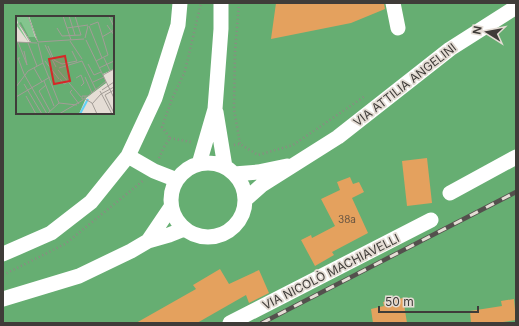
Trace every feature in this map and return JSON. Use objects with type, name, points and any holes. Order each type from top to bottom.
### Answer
[{"type":"street","points":[[3,254],[51,233],[91,202],[128,156],[155,98],[178,25],[180,3]]},
{"type":"street","points":[[199,164],[216,109],[221,29],[221,3]]},
{"type":"street","points":[[393,3],[398,28]]},
{"type":"street","name":"VIA ATTILIA ANGELINI","points":[[246,200],[262,186],[338,137],[450,49],[516,7]]},
{"type":"street","points":[[216,109],[230,170]]},
{"type":"street","points":[[128,156],[154,171],[177,180]]},
{"type":"street","points":[[450,193],[516,157]]},
{"type":"street","points":[[199,164],[217,164],[230,170],[240,182],[246,200],[244,211],[240,220],[233,229],[214,237],[203,237],[184,229],[176,219],[171,207],[173,188],[177,180],[187,170],[199,164]]},
{"type":"street","name":"VIA ATTILIA ANGELINI","points":[[230,170],[258,172],[296,165]]},
{"type":"street","points":[[148,241],[171,207]]},
{"type":"street","name":"VIA NICOLÒ MACHIAVELLI","points":[[230,323],[431,220]]},
{"type":"street","points":[[3,299],[79,276],[131,251],[148,241],[184,229]]},
{"type":"path","points":[[239,3],[235,52],[234,109],[240,144],[258,155],[293,145]]},
{"type":"green space","points":[[3,3],[516,3],[516,323],[3,323]]},
{"type":"building","points":[[276,3],[384,3],[385,9],[351,23],[271,39]]},
{"type":"building","points":[[427,158],[432,203],[407,206],[402,161]]},
{"type":"building","points":[[350,177],[353,184],[359,182],[364,192],[352,198],[368,233],[332,252],[334,255],[315,266],[301,240],[311,235],[312,238],[335,226],[321,199],[340,190],[337,182]]},
{"type":"building","points":[[220,269],[229,284],[259,270],[269,293],[249,303],[246,295],[197,323],[136,323],[196,289],[193,285]]},
{"type":"building","points":[[403,298],[407,323],[373,323],[371,309],[384,306],[383,302]]},
{"type":"building","points":[[514,299],[516,320],[496,323],[471,323],[470,311],[502,306],[501,301]]},
{"type":"railway","points":[[262,323],[516,192]]}]
